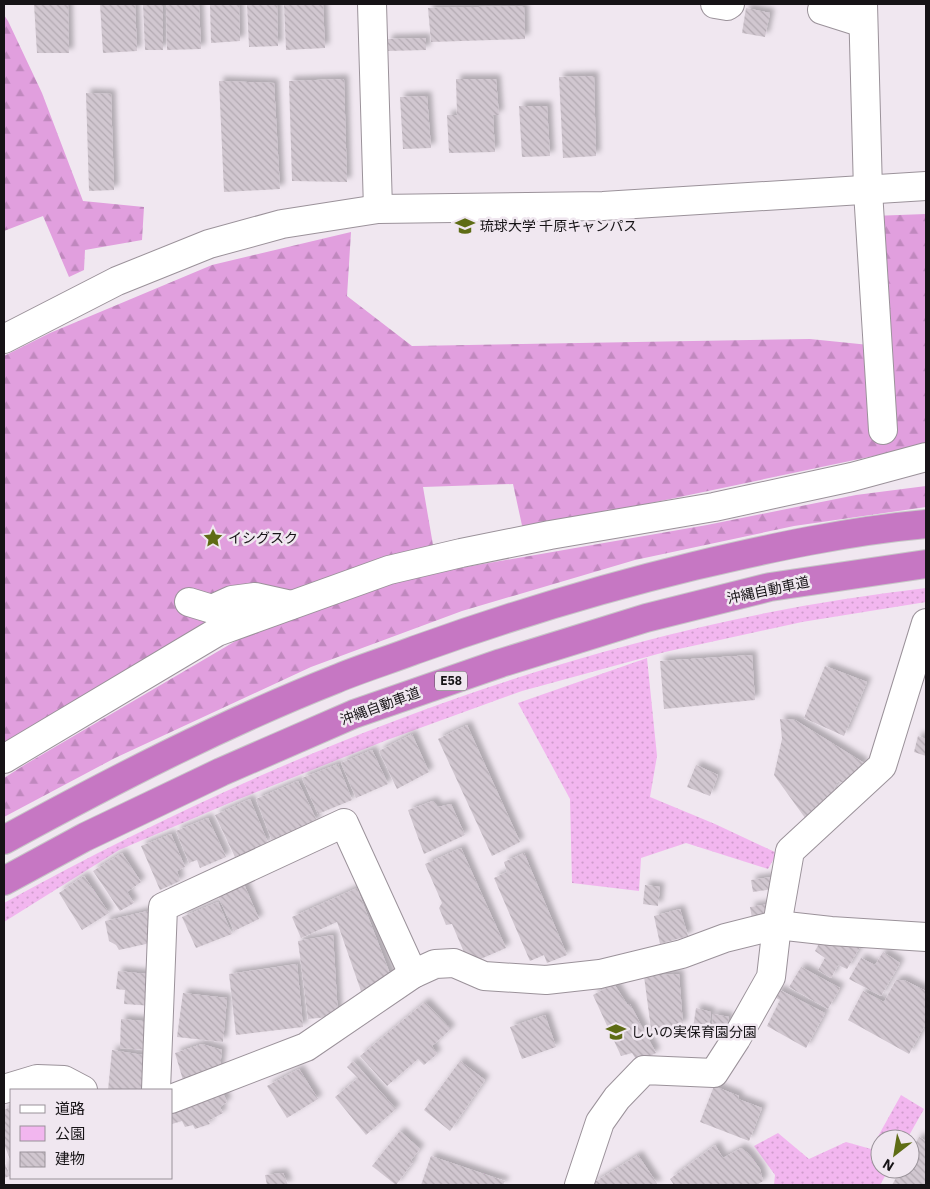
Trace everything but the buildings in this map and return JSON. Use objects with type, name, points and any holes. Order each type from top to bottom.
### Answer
[{"type":"highway","points":[[4,840],[58,810],[200,738],[337,678],[492,622],[640,579],[761,550],[888,527],[926,524]]},
{"type":"highway","name":"沖縄自動車道","points":[[4,882],[85,837],[221,772],[354,714],[492,666],[646,618],[770,587],[926,564]]},
{"type":"street","points":[[372,4],[378,210]]},
{"type":"street","points":[[715,4],[727,6],[730,4]]},
{"type":"street","points":[[822,10],[863,13],[868,191],[883,430]]},
{"type":"street","points":[[6,333],[117,281],[209,244],[282,224],[378,210],[603,206],[926,186]]},
{"type":"street","points":[[4,759],[217,632],[389,570],[540,537],[714,507],[852,477],[926,456]]},
{"type":"street","points":[[189,602],[212,609],[232,600],[255,597],[291,605]]},
{"type":"street","points":[[579,1185],[600,1122],[617,1098],[644,1070],[714,1074],[736,1039],[771,977],[777,924],[790,851],[882,766],[926,623]]},
{"type":"street","points":[[156,1089],[163,907],[344,822],[413,974]]},
{"type":"street","points":[[172,1100],[306,1047],[413,974],[436,964],[454,963],[484,976],[546,980],[600,974],[682,954],[725,938],[777,924],[832,931],[926,937]]},
{"type":"street","points":[[4,1089],[37,1080],[64,1080],[82,1089]]},
{"type":"green space","points":[[4,15],[42,93],[83,201],[144,207],[142,240],[85,250],[84,270],[69,277],[43,216],[4,231]]},
{"type":"green space","points":[[926,214],[926,445],[523,530],[513,484],[423,487],[433,545],[228,613],[4,750],[4,356],[50,333],[212,265],[351,232],[347,296],[412,346],[810,339],[889,347],[872,216]]},
{"type":"green space","points":[[926,486],[926,507],[794,526],[635,560],[462,611],[311,667],[115,758],[4,817],[4,778],[26,764],[239,639],[403,578],[707,525],[856,495]]},
{"type":"green space","points":[[926,588],[926,602],[802,622],[665,652],[522,691],[387,740],[234,801],[119,850],[4,922],[4,903],[112,846],[223,793],[335,744],[450,700],[567,663],[685,631],[805,606]]},
{"type":"green space","points":[[647,658],[657,756],[650,797],[715,824],[777,853],[768,869],[686,843],[641,858],[639,891],[572,883],[570,799],[518,703]]},
{"type":"green space","points":[[901,1095],[924,1109],[913,1129],[882,1129]]},
{"type":"green space","points":[[778,1133],[809,1159],[846,1142],[870,1149],[870,1179],[883,1179],[880,1185],[774,1185],[775,1175],[754,1146]]},
{"type":"place","name":"琉球大学 千原キャンパス","points":[[465,226]]},
{"type":"place","name":"イシグスク","points":[[213,538]]},
{"type":"place","name":"しいの実保育園分園","points":[[616,1032]]}]
